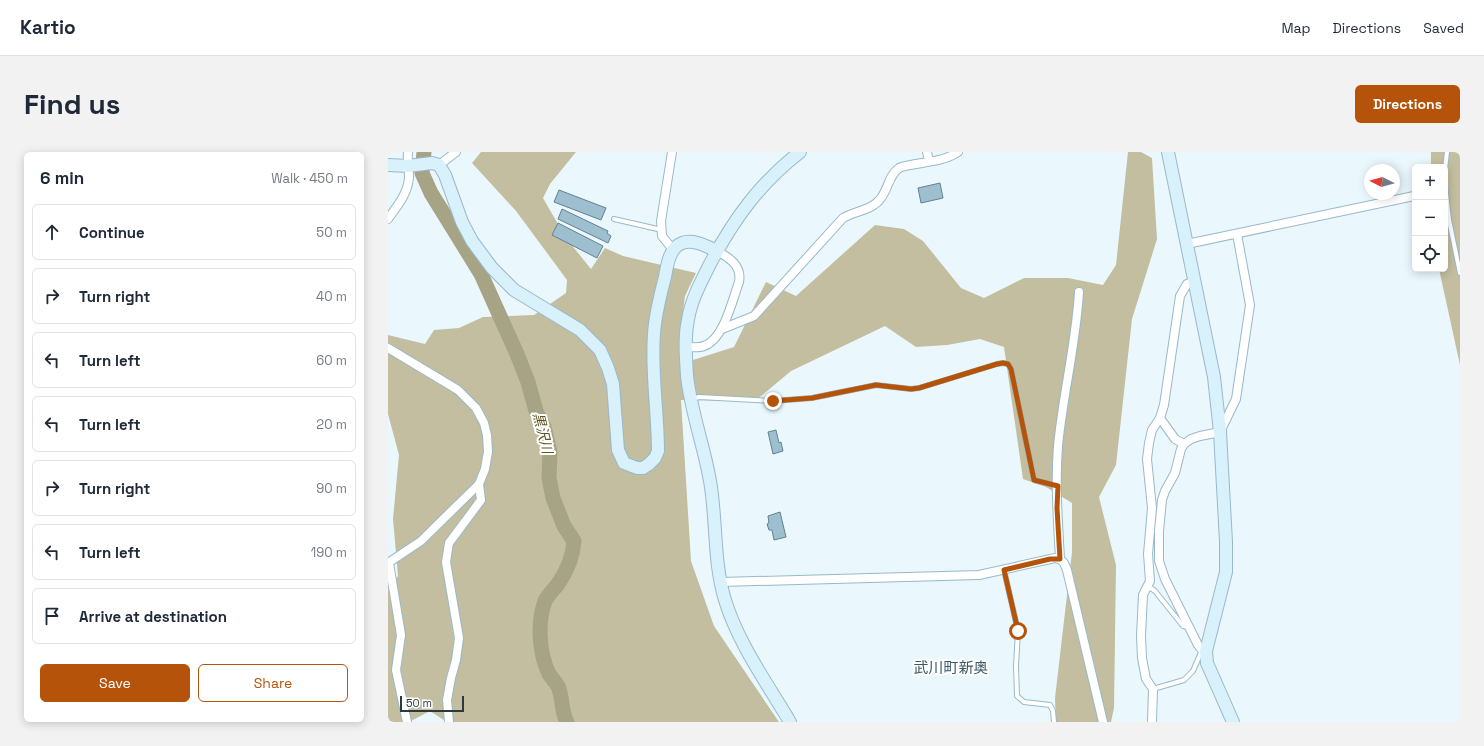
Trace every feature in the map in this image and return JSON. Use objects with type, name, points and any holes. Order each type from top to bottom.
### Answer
[{"type":"street","points":[[388,219],[406,190],[410,165],[408,152]]},
{"type":"street","points":[[388,164],[435,164],[456,152]]},
{"type":"street","points":[[672,152],[662,221],[662,236],[674,251]]},
{"type":"street","points":[[790,722],[741,640],[724,599],[717,552],[710,481],[691,400],[686,347],[687,325],[691,305],[717,251],[730,229],[758,190],[800,152]]},
{"type":"street","points":[[927,152],[929,162]]},
{"type":"street","points":[[722,330],[754,316],[843,218],[852,213],[870,207],[882,197],[891,177],[900,167],[945,158],[958,152]]},
{"type":"street","points":[[1168,152],[1214,377],[1220,432],[1226,542],[1226,572],[1204,650]]},
{"type":"street","points":[[435,164],[445,175],[462,222],[472,241],[492,268],[514,290],[580,330],[600,350],[613,384],[618,450],[624,463],[637,468],[643,468],[655,458],[658,451],[654,334],[669,258],[676,247],[682,243],[689,242],[699,243],[730,258],[736,265],[740,275],[739,282],[722,330],[715,340],[704,346],[686,347]]},
{"type":"street","points":[[1187,244],[1412,196]]},
{"type":"street","points":[[1220,432],[1236,399],[1250,305],[1236,234]]},
{"type":"street","points":[[1152,722],[1153,689],[1146,679],[1142,658],[1141,636],[1144,595],[1150,581],[1148,554],[1152,508],[1147,459],[1152,430],[1160,418],[1164,405],[1180,296],[1186,284],[1195,281]]},
{"type":"street","points":[[1079,292],[1077,317],[1058,447],[1057,508],[1060,559],[1064,563],[1067,570],[1103,722]]},
{"type":"street","points":[[388,348],[458,390],[476,408],[484,423],[487,435],[488,452],[485,469],[479,484],[421,541],[389,563],[401,635],[396,670],[407,722]]},
{"type":"street","points":[[1160,418],[1175,439],[1184,444]]},
{"type":"street","points":[[1220,432],[1191,439],[1184,444],[1181,449],[1175,473],[1165,491],[1162,500],[1159,531],[1159,561],[1165,579],[1204,650],[1208,663],[1234,722]]},
{"type":"street","points":[[449,722],[447,700],[456,660],[459,638],[446,562],[449,543],[481,500],[479,484]]},
{"type":"street","points":[[721,582],[979,575],[1050,559],[1060,559]]},
{"type":"lane","points":[[1446,164],[1447,152]]},
{"type":"lane","points":[[1447,200],[1449,220],[1460,273]]},
{"type":"lane","points":[[614,219],[662,230]]},
{"type":"lane","points":[[691,400],[699,397],[773,401],[812,398],[876,385],[911,389],[919,388],[997,364],[1008,364],[1011,369],[1034,480],[1058,486]]},
{"type":"lane","points":[[1004,570],[1018,631],[1016,666],[1017,696],[1024,702],[1050,705],[1054,710],[1054,722]]},
{"type":"lane","points":[[1148,586],[1155,591],[1183,626],[1190,627]]},
{"type":"lane","points":[[1153,689],[1184,680],[1193,671],[1204,650]]},
{"type":"shaded area","points":[[481,152],[576,152],[550,184],[543,198],[566,238],[591,269],[605,248],[623,256],[696,273],[685,296],[681,326],[682,358],[693,360],[734,347],[766,282],[796,296],[875,225],[904,229],[923,241],[961,288],[984,298],[1024,278],[1068,278],[1103,285],[1116,265],[1128,152],[1141,152],[1152,158],[1157,239],[1132,319],[1116,465],[1099,497],[1116,565],[1114,708],[1111,722],[1056,722],[1055,698],[1072,552],[1072,503],[1046,487],[1023,479],[1004,347],[980,339],[947,345],[916,347],[885,326],[791,371],[755,401],[681,400],[691,561],[714,626],[779,722],[447,722],[430,711],[409,722],[388,722],[388,590],[398,576],[393,519],[399,455],[388,414],[388,335],[425,344],[434,330],[459,328],[483,317],[534,315],[566,293],[567,280],[516,211],[472,163]]},
{"type":"shaded area","points":[[1431,152],[1460,152],[1460,365],[1440,272],[1448,272],[1448,164],[1431,164]]},
{"type":"building","points":[[940,183],[943,198],[921,203],[918,188]]},
{"type":"building","points":[[559,190],[606,208],[601,220],[554,202]]},
{"type":"building","points":[[562,209],[608,231],[607,233],[611,236],[608,243],[558,219]]},
{"type":"building","points":[[558,223],[603,246],[597,258],[552,235]]},
{"type":"building","points":[[776,430],[779,443],[781,442],[783,451],[773,454],[768,432]]},
{"type":"building","points":[[780,512],[786,537],[774,540],[772,530],[769,530],[767,524],[769,523],[768,516]]},
{"type":"waterway","name":"黒沢川","points":[[424,152],[422,173],[431,193],[481,274],[528,382],[536,411],[544,427],[550,452],[549,478],[553,498],[564,526],[574,541],[571,558],[567,569],[545,601],[542,610],[540,628],[543,657],[549,674],[558,687],[567,722]]},
{"type":"district","name":"武川町新奥","points":[[951,667]]},
{"type":"route","points":[[773,401],[812,398],[876,385],[911,389],[919,388],[997,364],[1008,364],[1011,369],[1034,480],[1058,486],[1057,508],[1060,559],[1055,558],[1004,570],[1018,631]]}]
